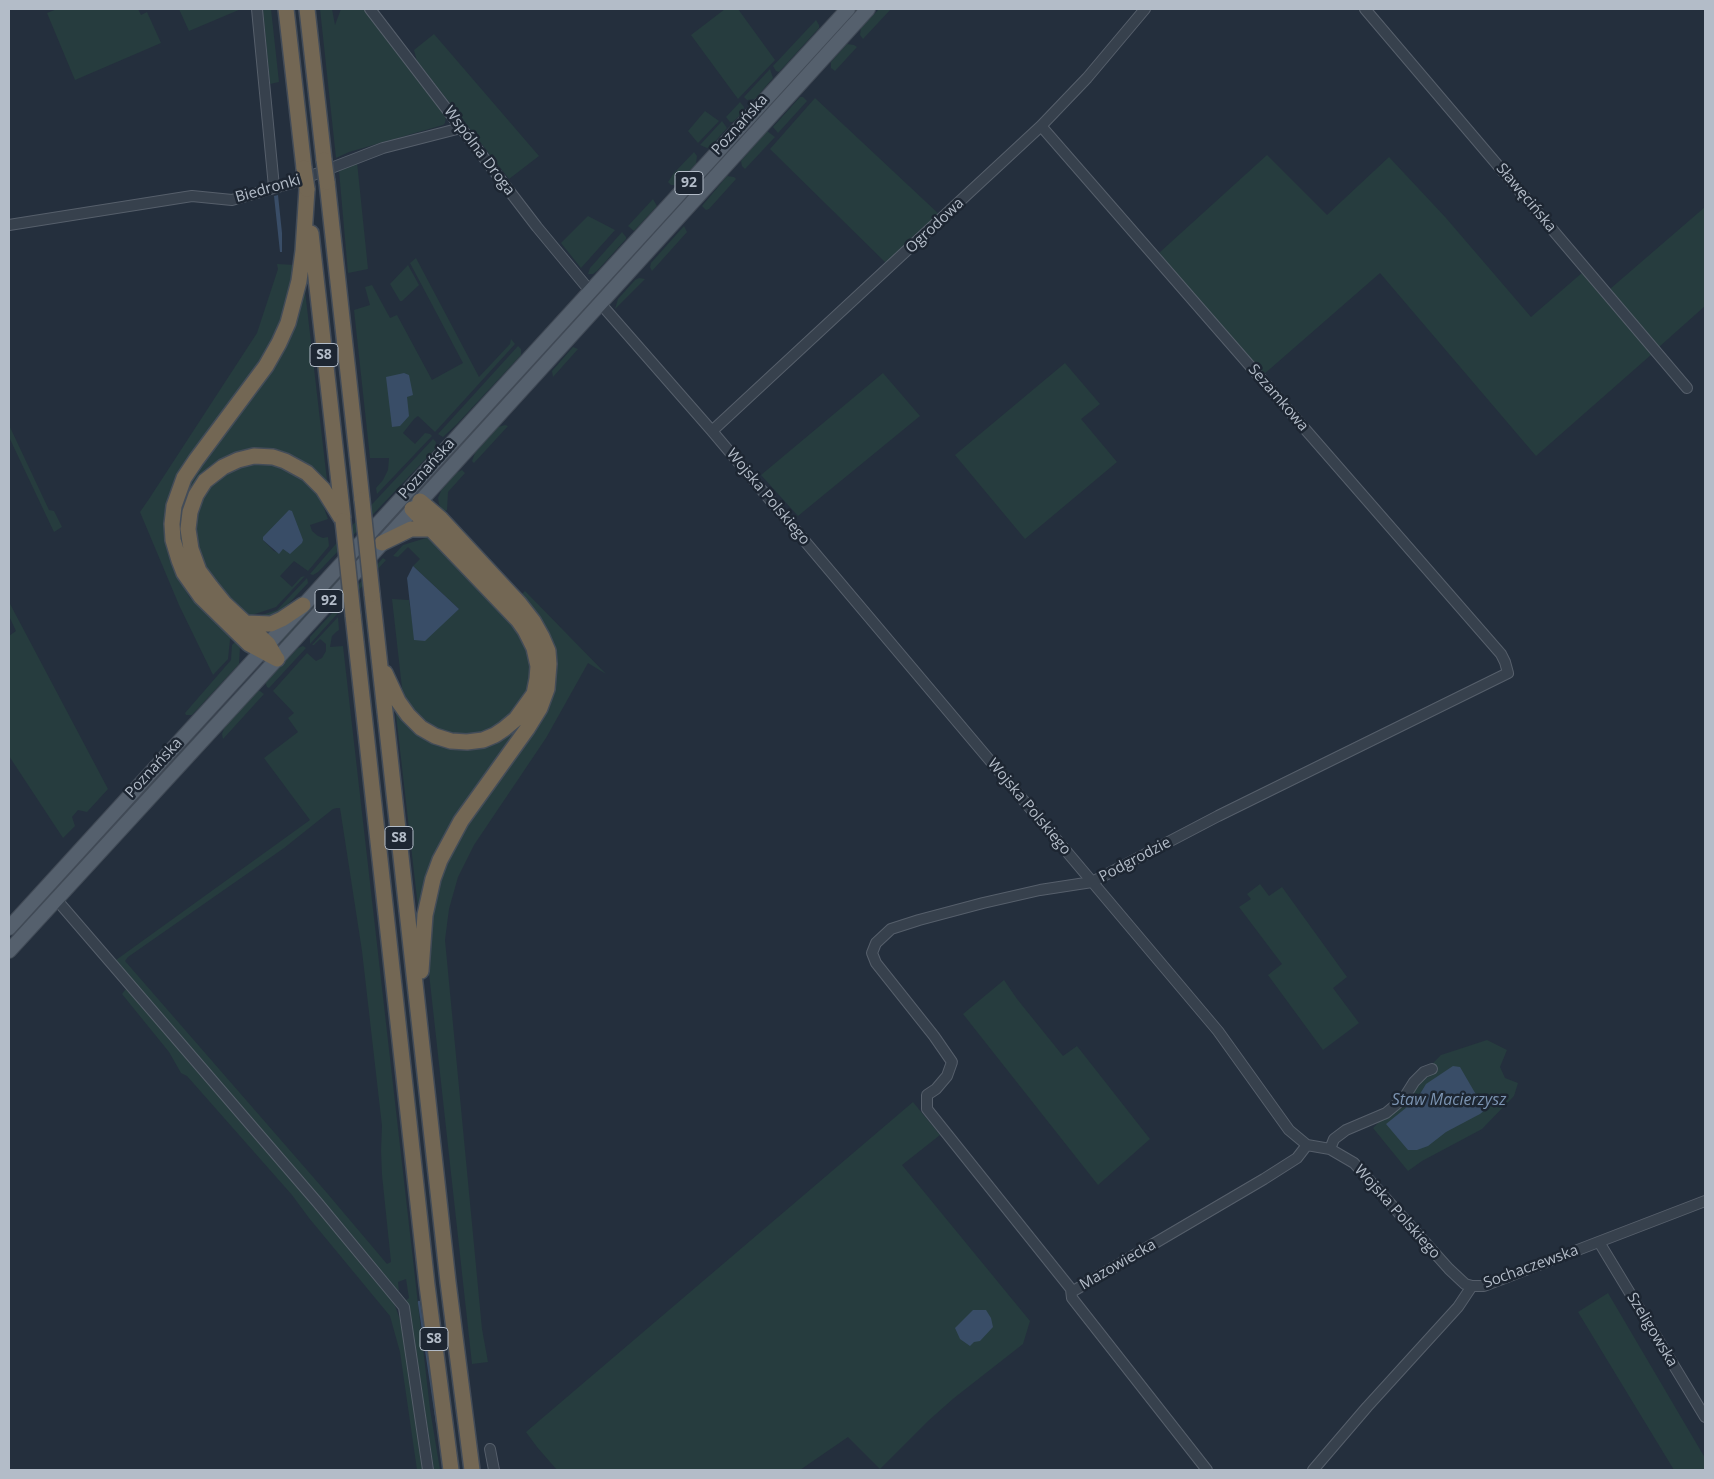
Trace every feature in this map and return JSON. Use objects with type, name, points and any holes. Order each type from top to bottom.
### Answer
[{"type":"highway","name":"S8","points":[[286,9],[427,1285],[450,1470]]},
{"type":"highway","name":"S8","points":[[307,9],[448,1282],[472,1470]]},
{"type":"highway","points":[[264,648],[249,644],[212,609],[191,585],[175,550],[172,524],[174,506],[184,478],[266,366],[288,323],[295,301],[303,252],[306,189]]},
{"type":"highway","points":[[277,659],[264,648],[246,623],[210,587],[200,571],[191,549],[188,529],[190,512],[196,495],[205,481],[222,467],[254,456],[273,457],[285,460],[307,473],[322,489],[343,521]]},
{"type":"highway","points":[[380,663],[398,700],[408,715],[421,728],[435,736],[452,741],[483,740],[504,729],[525,708],[534,694],[538,666],[534,648],[525,630],[510,610],[432,529],[416,505]]},
{"type":"highway","points":[[416,505],[441,520],[519,603],[533,621],[542,637],[548,651],[550,664],[547,689],[540,708],[461,821],[436,869],[424,915],[418,1012]]},
{"type":"highway","points":[[382,543],[412,529],[432,529]]},
{"type":"highway","points":[[246,623],[271,624],[282,620],[303,605]]},
{"type":"main road","name":"Poznańska","points":[[9,928],[848,9]]},
{"type":"main road","name":"Poznańska","points":[[9,951],[868,9]]},
{"type":"main road","points":[[404,494],[416,505]]},
{"type":"street","points":[[257,9],[274,187]]},
{"type":"street","name":"Wspólna Droga","points":[[370,9],[537,227],[590,291]]},
{"type":"street","name":"Ogrodowa","points":[[712,431],[1041,126],[1087,78],[1145,9]]},
{"type":"street","name":"Sławęcińska","points":[[1365,9],[1687,388]]},
{"type":"street","name":"Sezamkowa","points":[[1041,126],[1501,654],[1508,673]]},
{"type":"street","name":"Biedronki","points":[[9,225],[192,196],[232,200],[295,182],[383,148],[461,128]]},
{"type":"street","name":"Wojska Polskiego","points":[[600,303],[712,431],[1218,1031],[1289,1130],[1307,1145],[1330,1149],[1354,1163],[1449,1269],[1464,1284],[1472,1286]]},
{"type":"street","name":"Podgrodzie","points":[[927,1109],[927,1095],[936,1089],[947,1076],[952,1062],[934,1036],[876,963],[872,953],[876,943],[891,929],[983,903],[1040,890],[1092,882],[1218,816],[1508,673]]},
{"type":"street","points":[[56,900],[317,1202],[404,1307],[428,1470]]},
{"type":"street","points":[[1330,1149],[1334,1139],[1346,1130],[1386,1114],[1404,1098],[1414,1082],[1424,1072],[1432,1069]]},
{"type":"street","name":"Mazowiecka","points":[[927,1109],[1071,1289],[1075,1290],[1264,1179],[1297,1158],[1307,1145]]},
{"type":"street","name":"Sochaczewska","points":[[1313,1470],[1367,1407],[1458,1307],[1472,1286],[1484,1286],[1705,1201]]},
{"type":"street","name":"Szeligowska","points":[[1599,1242],[1705,1417]]},
{"type":"street","points":[[1071,1289],[1072,1298],[1207,1470]]},
{"type":"street","points":[[490,1450],[494,1470]]},
{"type":"green space","points":[[57,9],[138,9],[141,15],[147,12],[161,43],[75,80],[47,13]]},
{"type":"green space","points":[[179,9],[241,9],[189,31]]},
{"type":"green space","points":[[263,9],[271,9],[279,82],[270,84]]},
{"type":"green space","points":[[320,9],[332,9],[335,25],[341,9],[365,9],[446,116],[445,123],[349,152],[336,158]]},
{"type":"green space","points":[[725,9],[738,9],[775,60],[738,99],[691,35]]},
{"type":"green space","points":[[854,9],[862,9],[645,245],[641,241]]},
{"type":"green space","points":[[879,9],[891,9],[863,39],[860,35],[861,28]]},
{"type":"green space","points":[[816,20],[819,28],[779,72],[776,71],[773,66]]},
{"type":"green space","points":[[434,34],[539,156],[509,179],[417,61],[414,50]]},
{"type":"green space","points":[[847,44],[857,47],[835,71],[831,68],[831,62]]},
{"type":"green space","points":[[770,69],[773,78],[755,99],[747,100],[744,97]]},
{"type":"green space","points":[[800,97],[807,101],[778,133],[773,127]]},
{"type":"green space","points":[[815,98],[941,216],[888,265],[770,149]]},
{"type":"green space","points":[[740,102],[744,107],[743,112],[733,122],[730,122],[726,117]]},
{"type":"green space","points":[[705,111],[719,121],[698,143],[688,131]]},
{"type":"green space","points":[[722,121],[727,128],[710,147],[707,148],[700,145]]},
{"type":"green space","points":[[767,131],[775,137],[745,169],[741,161]]},
{"type":"green space","points":[[694,152],[697,156],[696,164],[675,185],[671,185],[668,182],[674,173]]},
{"type":"green space","points":[[1267,155],[1327,215],[1389,157],[1446,218],[1531,317],[1583,272],[1652,354],[1536,456],[1380,273],[1263,375],[1159,253]]},
{"type":"green space","points":[[357,162],[368,269],[348,273],[339,171]]},
{"type":"green space","points":[[727,176],[736,179],[706,210],[702,206]]},
{"type":"green space","points":[[653,199],[657,206],[634,231],[628,226]]},
{"type":"green space","points":[[1705,207],[1705,306],[1659,347],[1610,289]]},
{"type":"green space","points":[[588,216],[615,230],[581,268],[561,243]]},
{"type":"green space","points":[[684,226],[687,232],[652,271],[651,263]]},
{"type":"green space","points":[[622,232],[626,239],[597,271],[593,274],[588,274],[590,268]]},
{"type":"green space","points":[[416,258],[479,377],[510,344],[511,339],[515,344],[435,432],[418,416],[414,419],[403,433],[415,444],[425,433],[432,436],[377,494],[376,488],[388,470],[389,458],[370,458],[354,310],[370,305],[365,287],[372,285],[390,318],[397,315],[432,380],[463,363],[410,263]]},
{"type":"green space","points":[[277,264],[295,265],[288,305],[273,344],[175,481],[168,497],[164,523],[165,542],[176,573],[190,598],[232,635],[228,659],[213,675],[179,605],[140,512],[257,333],[278,269]]},
{"type":"green space","points":[[408,265],[419,285],[400,301],[390,284]]},
{"type":"green space","points":[[639,278],[645,279],[615,309],[618,299]]},
{"type":"green space","points":[[304,282],[328,489],[306,463],[285,453],[268,449],[244,450],[224,459],[187,502],[179,526],[184,493],[200,466],[248,403]]},
{"type":"green space","points":[[571,318],[576,322],[426,485],[428,479],[510,390]]},
{"type":"green space","points":[[518,346],[521,349],[521,355],[457,424],[443,437],[438,434]]},
{"type":"green space","points":[[573,347],[578,349],[553,377],[552,371]]},
{"type":"green space","points":[[1065,363],[1100,404],[1081,419],[1117,462],[1025,539],[955,455]]},
{"type":"green space","points":[[883,373],[920,416],[798,516],[761,475]]},
{"type":"green space","points":[[9,425],[49,510],[54,511],[62,527],[54,532],[9,437]]},
{"type":"green space","points":[[508,426],[474,463],[472,461],[475,453],[498,427]]},
{"type":"green space","points":[[433,439],[436,442],[435,449],[318,572],[313,575],[310,574],[347,531]]},
{"type":"green space","points":[[248,462],[265,462],[295,470],[318,491],[328,519],[310,525],[312,531],[318,536],[328,537],[329,546],[308,571],[294,561],[280,576],[292,587],[301,577],[305,576],[276,607],[246,617],[213,582],[198,559],[195,519],[199,503],[211,485],[227,469]],"holes":[[[263,540],[302,543],[286,551],[283,549],[279,553],[274,551]]]},
{"type":"green space","points":[[462,470],[465,473],[448,492],[447,510],[443,513],[438,498],[441,491],[456,473]]},
{"type":"green space","points":[[404,508],[285,640],[277,644],[397,511]]},
{"type":"green space","points":[[430,535],[506,615],[523,640],[531,664],[531,684],[524,701],[515,714],[485,733],[465,737],[445,733],[429,725],[415,714],[402,688],[392,599],[409,600],[415,640],[459,609],[413,566],[420,559],[408,547],[398,557],[393,556],[403,545]]},
{"type":"green space","points":[[383,558],[386,560],[310,644],[310,637]]},
{"type":"green space","points":[[307,578],[308,583],[280,613],[254,621],[259,616],[277,610]]},
{"type":"green space","points":[[525,591],[606,674],[588,663],[546,738],[474,845],[458,877],[449,909],[445,940],[482,1329],[488,1362],[472,1364],[427,955],[427,931],[440,873],[460,833],[541,723],[550,703],[556,682],[556,660],[552,642],[539,616],[522,594]]},
{"type":"green space","points":[[9,602],[108,789],[87,812],[78,810],[72,817],[75,826],[63,838],[9,756],[9,636],[16,631],[9,616]]},
{"type":"green space","points":[[338,617],[339,630],[332,636],[330,647],[343,646],[430,1409],[440,1470],[434,1470],[409,1308],[405,1301],[409,1298],[406,1279],[398,1282],[399,1292],[157,1011],[116,960],[310,820],[264,758],[298,732],[288,718],[294,713],[273,691],[307,653],[316,661],[322,658],[326,651],[326,644],[320,639],[312,645]],"holes":[[[340,808],[362,951],[382,1126],[382,1175],[391,1262],[387,1264],[125,961],[128,957],[284,848],[333,809]]]},
{"type":"green space","points":[[237,640],[240,647],[239,664],[192,715],[186,715],[185,713],[231,660],[232,645]]},
{"type":"green space","points":[[303,646],[306,648],[269,688],[267,687],[265,682],[298,648]]},
{"type":"green space","points":[[255,668],[153,781],[119,823],[72,875],[67,871]]},
{"type":"green space","points":[[258,691],[264,694],[223,739],[222,734],[225,726]]},
{"type":"green space","points":[[395,706],[457,748],[525,719],[439,849],[424,884],[419,916]]},
{"type":"green space","points":[[1260,884],[1269,896],[1282,887],[1347,977],[1333,988],[1359,1023],[1323,1050],[1268,975],[1282,964],[1239,907],[1251,899],[1247,894]]},
{"type":"green space","points":[[1004,980],[1063,1056],[1077,1046],[1150,1139],[1098,1185],[963,1014]]},
{"type":"green space","points":[[129,989],[375,1277],[394,1303],[403,1328],[423,1470],[417,1470],[400,1352],[390,1316],[292,1195],[187,1076],[181,1073],[169,1052],[122,994],[125,990]]},
{"type":"green space","points":[[1487,1040],[1507,1050],[1500,1067],[1505,1078],[1518,1083],[1514,1096],[1482,1129],[1422,1161],[1408,1171],[1373,1128],[1390,1115],[1441,1055]]},
{"type":"green space","points":[[913,1102],[940,1135],[902,1165],[1030,1321],[1023,1344],[954,1398],[880,1469],[848,1437],[800,1470],[557,1470],[526,1432]]},
{"type":"green space","points":[[1608,1293],[1705,1458],[1705,1470],[1674,1470],[1578,1312]]},
{"type":"water","points":[[278,195],[282,252],[280,252],[274,196]]},
{"type":"water","points":[[404,373],[409,375],[413,395],[407,397],[409,416],[400,426],[392,427],[386,377]]},
{"type":"water","points":[[289,510],[292,511],[303,540],[290,554],[283,549],[279,554],[263,540],[263,537]]},
{"type":"water","points":[[413,566],[459,609],[425,641],[414,640],[407,578]]},
{"type":"water","name":"Staw Macierzysz","points":[[1453,1066],[1460,1067],[1485,1110],[1446,1132],[1428,1146],[1417,1150],[1408,1150],[1386,1124],[1417,1099],[1426,1084]]},
{"type":"water","points":[[973,1310],[986,1310],[991,1318],[993,1327],[980,1341],[974,1342],[970,1346],[960,1339],[955,1328]]},
{"type":"waterway","points":[[419,1302],[437,1422]]}]
